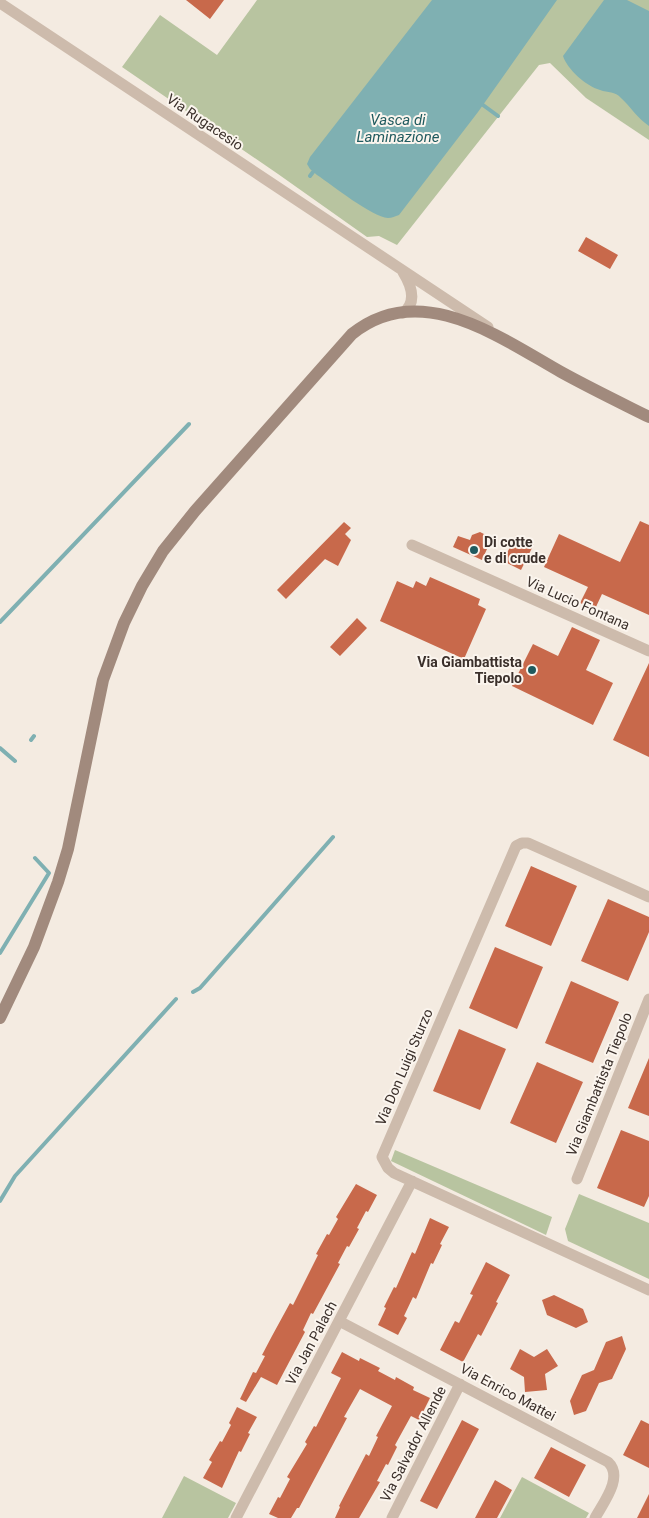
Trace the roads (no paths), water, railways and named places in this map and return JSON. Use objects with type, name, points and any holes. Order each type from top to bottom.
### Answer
[{"type":"main road","points":[[0,1018],[20,979],[40,931],[68,849],[98,700],[116,642],[139,592],[163,551],[195,511],[347,339],[357,330],[374,320],[407,308],[454,317],[492,334],[649,417]]},
{"type":"street","name":"Via Rugacesio","points":[[0,4],[534,357]]},
{"type":"street","points":[[398,268],[412,291],[407,308]]},
{"type":"street","name":"Via Lucio Fontana","points":[[412,545],[649,652]]},
{"type":"street","name":"Via Don Luigi Sturzo","points":[[649,897],[528,843],[516,846],[383,1152],[384,1162],[394,1173],[649,1290]]},
{"type":"street","name":"Via Giambattista Tiepolo","points":[[577,1180],[649,999]]},
{"type":"street","name":"Via Jan Palach","points":[[236,1518],[412,1181]]},
{"type":"street","name":"Via Enrico Mattei","points":[[339,1321],[605,1460],[611,1465],[615,1478],[595,1518]]},
{"type":"street","name":"Via Salvador Allende","points":[[392,1518],[460,1384]]},
{"type":"water","name":"Vasca di Laminazione","points":[[432,0],[557,0],[478,112],[399,215],[388,218],[372,212],[352,200],[317,175],[307,164],[310,157]]},
{"type":"water","points":[[604,0],[627,0],[649,11],[649,126],[619,96],[595,88],[583,81],[568,66],[563,56]]},
{"type":"waterway","points":[[483,105],[498,116]]},
{"type":"waterway","points":[[310,176],[313,172]]},
{"type":"waterway","points":[[0,622],[189,424]]},
{"type":"waterway","points":[[31,740],[34,736]]},
{"type":"waterway","points":[[0,748],[15,761]]},
{"type":"waterway","points":[[193,992],[200,988],[333,837]]},
{"type":"waterway","points":[[0,953],[49,873],[35,858]]},
{"type":"waterway","points":[[0,1201],[15,1176],[176,999]]},
{"type":"place","name":"Di cotte e di crude","points":[[474,550]]},
{"type":"place","name":"Via Giambattista Tiepolo","points":[[532,670]]}]
